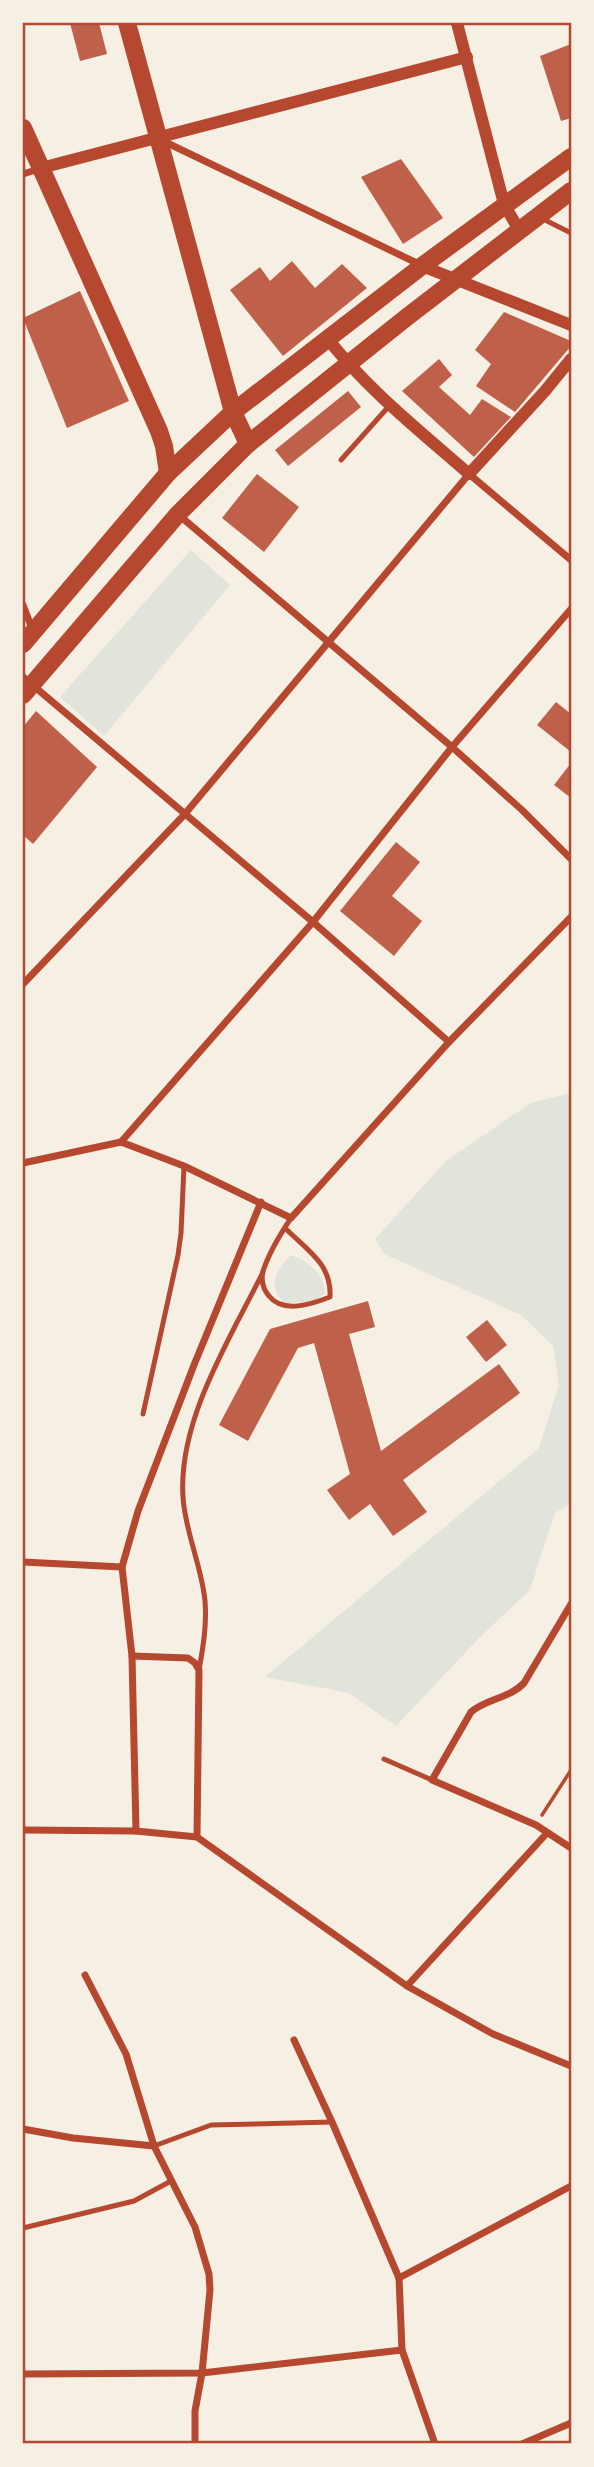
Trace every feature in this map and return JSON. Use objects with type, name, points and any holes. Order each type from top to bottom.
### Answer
[{"type":"main road","points":[[127,23],[233,412],[248,444]]},
{"type":"main road","points":[[23,128],[159,431],[168,473]]},
{"type":"main road","points":[[28,638],[168,473],[233,412],[422,266],[571,156]]},
{"type":"main road","points":[[26,686],[178,514],[248,444],[571,191]]},
{"type":"street","points":[[457,23],[504,204],[519,230]]},
{"type":"street","points":[[23,174],[467,57]]},
{"type":"street","points":[[158,139],[422,266],[571,324]]},
{"type":"street","points":[[327,338],[348,364],[390,405],[571,559]]},
{"type":"street","points":[[23,984],[184,814],[470,474],[571,359]]},
{"type":"street","points":[[178,514],[452,747],[571,859]]},
{"type":"street","points":[[23,605],[28,638]]},
{"type":"street","points":[[121,1142],[313,922],[452,747],[571,609]]},
{"type":"street","points":[[26,686],[313,922],[449,1042]]},
{"type":"street","points":[[23,1163],[121,1142],[184,1166],[291,1218],[449,1042],[571,917]]},
{"type":"street","points":[[136,1831],[132,1656],[122,1567],[143,1498],[261,1202]]},
{"type":"street","points":[[23,1562],[122,1567]]},
{"type":"street","points":[[571,1604],[524,1683],[471,1712],[432,1780],[536,1825],[571,1848]]},
{"type":"street","points":[[132,1656],[188,1658],[200,1670],[197,1838]]},
{"type":"street","points":[[23,1830],[136,1831],[197,1838],[407,1986],[493,2034],[571,2066]]},
{"type":"street","points":[[407,1986],[547,1833]]},
{"type":"street","points":[[85,1975],[131,2066],[153,2146],[195,2227],[210,2282],[202,2374],[195,2411],[195,2444]]},
{"type":"street","points":[[294,2040],[399,2278],[401,2350],[435,2444]]},
{"type":"street","points":[[23,2129],[73,2138],[153,2146]]},
{"type":"street","points":[[399,2278],[571,2186]]},
{"type":"street","points":[[23,2374],[202,2374],[401,2350]]},
{"type":"street","points":[[522,2444],[571,2423]]},
{"type":"lane","points":[[538,216],[571,233]]},
{"type":"lane","points":[[341,460],[390,405]]},
{"type":"lane","points":[[143,1414],[178,1255],[184,1166]]},
{"type":"lane","points":[[200,1670],[205,1635],[205,1600],[183,1497],[184,1457],[204,1394],[291,1218]]},
{"type":"lane","points":[[263,1272],[263,1288],[272,1300],[287,1306],[311,1305],[330,1297],[331,1283],[326,1269],[285,1228]]},
{"type":"lane","points":[[384,1759],[432,1780]]},
{"type":"lane","points":[[153,2146],[211,2125],[332,2122]]},
{"type":"lane","points":[[23,2228],[134,2202],[172,2181]]},
{"type":"path","points":[[536,1825],[571,1770]]},
{"type":"shaded area","points":[[191,550],[230,585],[104,736],[60,697]]},
{"type":"shaded area","points":[[571,1093],[571,1503],[555,1513],[530,1590],[480,1637],[396,1726],[349,1693],[265,1677],[539,1448],[559,1384],[553,1346],[521,1315],[384,1254],[375,1239],[447,1160],[531,1103]]},
{"type":"shaded area","points":[[291,1255],[319,1275],[325,1294],[311,1302],[285,1303],[279,1297],[275,1279]]},
{"type":"building","points":[[70,23],[99,23],[107,54],[80,61]]},
{"type":"building","points":[[571,44],[571,118],[561,121],[540,56]]},
{"type":"building","points":[[401,159],[443,218],[403,244],[361,177]]},
{"type":"building","points":[[292,261],[315,288],[342,264],[367,288],[283,356],[230,290],[260,267],[270,281]]},
{"type":"building","points":[[80,291],[129,401],[67,428],[23,318]]},
{"type":"building","points":[[504,312],[571,341],[571,346],[515,412],[476,386],[491,364],[475,350]]},
{"type":"building","points":[[439,359],[452,375],[439,387],[470,415],[482,399],[511,417],[474,457],[402,391]]},
{"type":"building","points":[[348,391],[361,407],[288,466],[275,450]]},
{"type":"building","points":[[257,474],[299,507],[264,552],[222,518]]},
{"type":"building","points":[[556,702],[571,714],[571,752],[537,725]]},
{"type":"building","points":[[36,711],[97,767],[33,844],[23,835],[23,727]]},
{"type":"building","points":[[571,763],[571,798],[554,785]]},
{"type":"building","points":[[396,842],[420,862],[392,896],[422,921],[394,956],[340,911]]},
{"type":"building","points":[[368,1301],[375,1327],[349,1334],[381,1451],[499,1364],[520,1393],[403,1480],[427,1512],[393,1536],[370,1504],[349,1520],[327,1490],[350,1474],[314,1343],[298,1348],[248,1441],[219,1425],[270,1329]]},
{"type":"building","points":[[487,1320],[507,1345],[486,1362],[466,1337]]}]
